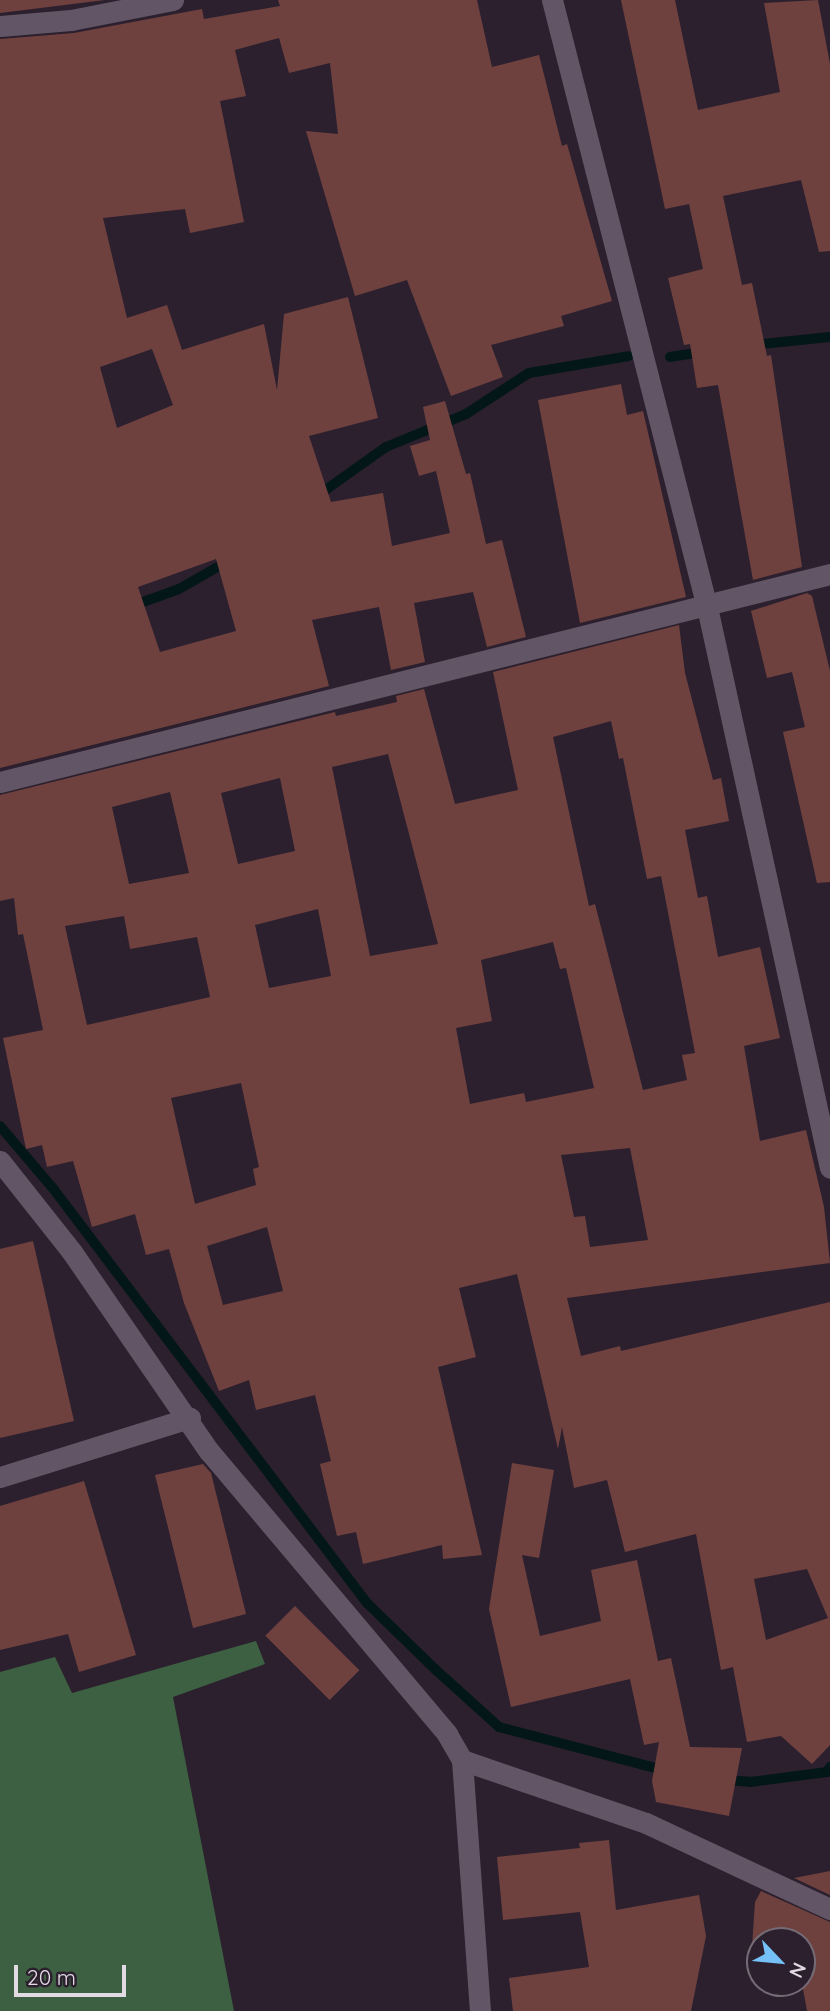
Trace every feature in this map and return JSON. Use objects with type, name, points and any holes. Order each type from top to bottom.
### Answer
[{"type":"street","points":[[0,26],[71,19],[173,0]]},
{"type":"street","points":[[552,0],[707,607],[830,1168]]},
{"type":"street","points":[[0,782],[830,575]]},
{"type":"street","points":[[0,1161],[72,1252],[190,1418],[209,1451],[447,1734],[462,1760],[480,2011]]},
{"type":"street","points":[[0,1477],[190,1418]]},
{"type":"street","points":[[462,1760],[646,1823],[830,1909]]},
{"type":"green space","points":[[256,1641],[265,1664],[173,1697],[234,2011],[0,2011],[0,1672],[55,1657],[72,1693]]},
{"type":"building","points":[[0,0],[105,0],[0,13]]},
{"type":"building","points":[[278,0],[477,0],[492,67],[539,55],[562,146],[567,144],[612,301],[561,316],[564,326],[491,345],[503,377],[451,396],[407,280],[355,296],[306,131],[338,134],[330,63],[289,73],[279,38],[235,50],[246,96],[220,101],[244,222],[190,233],[185,209],[103,218],[127,318],[167,305],[182,350],[264,324],[277,390],[284,314],[348,297],[378,418],[309,436],[331,502],[383,493],[392,546],[450,533],[436,471],[419,476],[410,446],[430,440],[423,407],[445,401],[466,474],[470,473],[486,544],[502,540],[526,637],[487,647],[473,592],[414,603],[425,662],[391,670],[379,607],[312,620],[329,686],[0,768],[0,39],[74,33],[202,9],[204,19],[280,6]],"holes":[[[152,349],[173,405],[117,428],[100,367]],[[216,559],[236,631],[160,652],[138,587]]]},
{"type":"building","points":[[621,0],[675,0],[698,110],[780,92],[764,3],[818,0],[830,64],[830,251],[819,252],[801,180],[723,196],[742,285],[752,283],[767,356],[771,355],[802,567],[753,580],[718,385],[697,388],[690,344],[684,345],[668,278],[703,269],[689,204],[665,209]]},
{"type":"building","points":[[621,384],[627,415],[643,411],[686,597],[580,623],[538,400]]},
{"type":"building","points":[[807,593],[812,596],[830,671],[830,882],[817,883],[783,732],[805,727],[792,672],[767,678],[751,611]]},
{"type":"building","points":[[679,625],[685,673],[713,780],[721,778],[729,821],[685,830],[698,898],[707,896],[718,957],[760,947],[780,1038],[744,1046],[760,1141],[806,1130],[824,1207],[830,1263],[567,1298],[581,1356],[620,1346],[621,1351],[830,1302],[830,1745],[812,1764],[781,1736],[747,1742],[733,1667],[721,1670],[696,1534],[625,1552],[607,1480],[574,1488],[562,1427],[558,1449],[517,1274],[459,1288],[476,1357],[438,1367],[482,1555],[443,1559],[442,1545],[363,1564],[356,1532],[337,1536],[320,1464],[331,1461],[315,1395],[256,1410],[249,1380],[219,1391],[184,1303],[169,1249],[146,1255],[135,1214],[92,1227],[73,1161],[47,1167],[42,1145],[26,1149],[3,1038],[43,1030],[23,934],[18,935],[14,898],[0,901],[0,795],[335,712],[336,716],[397,702],[396,696],[424,689],[455,804],[518,790],[493,672]],"holes":[[[611,721],[619,759],[623,758],[647,879],[661,876],[695,1053],[682,1055],[687,1080],[643,1090],[595,904],[589,906],[553,737]],[[388,754],[438,944],[370,956],[332,767]],[[280,778],[295,851],[238,864],[221,793]],[[170,792],[189,873],[129,884],[112,807]],[[318,909],[331,976],[269,988],[255,925]],[[124,916],[130,949],[197,937],[210,997],[87,1025],[65,926]],[[553,942],[560,969],[566,968],[594,1088],[526,1102],[524,1093],[470,1104],[456,1028],[492,1021],[481,960]],[[241,1083],[259,1167],[253,1169],[256,1185],[195,1204],[171,1098]],[[630,1148],[648,1240],[590,1247],[585,1216],[574,1217],[561,1155]],[[267,1227],[283,1291],[223,1305],[207,1246]],[[807,1569],[828,1618],[766,1640],[754,1579]]]},
{"type":"building","points":[[33,1241],[74,1421],[0,1438],[0,1249]]},
{"type":"building","points":[[512,1463],[554,1470],[539,1558],[522,1555],[540,1636],[601,1621],[591,1570],[637,1560],[658,1661],[671,1658],[690,1747],[742,1748],[729,1816],[656,1802],[652,1781],[659,1742],[644,1745],[630,1679],[511,1707],[489,1609]]},
{"type":"building","points":[[203,1464],[211,1473],[246,1614],[193,1628],[155,1475]]},
{"type":"building","points":[[84,1481],[136,1655],[79,1672],[68,1634],[0,1650],[0,1506]]},
{"type":"building","points":[[295,1606],[359,1670],[330,1700],[265,1636]]},
{"type":"building","points":[[609,1840],[616,1910],[699,1895],[706,1936],[691,2011],[513,2011],[509,1978],[589,1967],[580,1912],[503,1920],[497,1857],[580,1848],[579,1843]]},
{"type":"building","points":[[830,1871],[830,1895],[794,1878]]},
{"type":"building","points":[[761,1891],[830,1922],[830,2011],[807,2011],[804,1997],[816,1997],[816,1927],[753,1927],[755,1902]]},
{"type":"waterway","points":[[753,345],[830,337]]},
{"type":"waterway","points":[[670,357],[706,351]]},
{"type":"waterway","points":[[317,496],[386,447],[466,414],[529,373],[629,356]]},
{"type":"waterway","points":[[132,606],[179,589],[228,561]]},
{"type":"waterway","points":[[0,1126],[52,1187],[367,1603],[436,1670],[499,1727],[667,1771]]},
{"type":"waterway","points":[[724,1780],[750,1782],[827,1772],[830,1767]]}]
